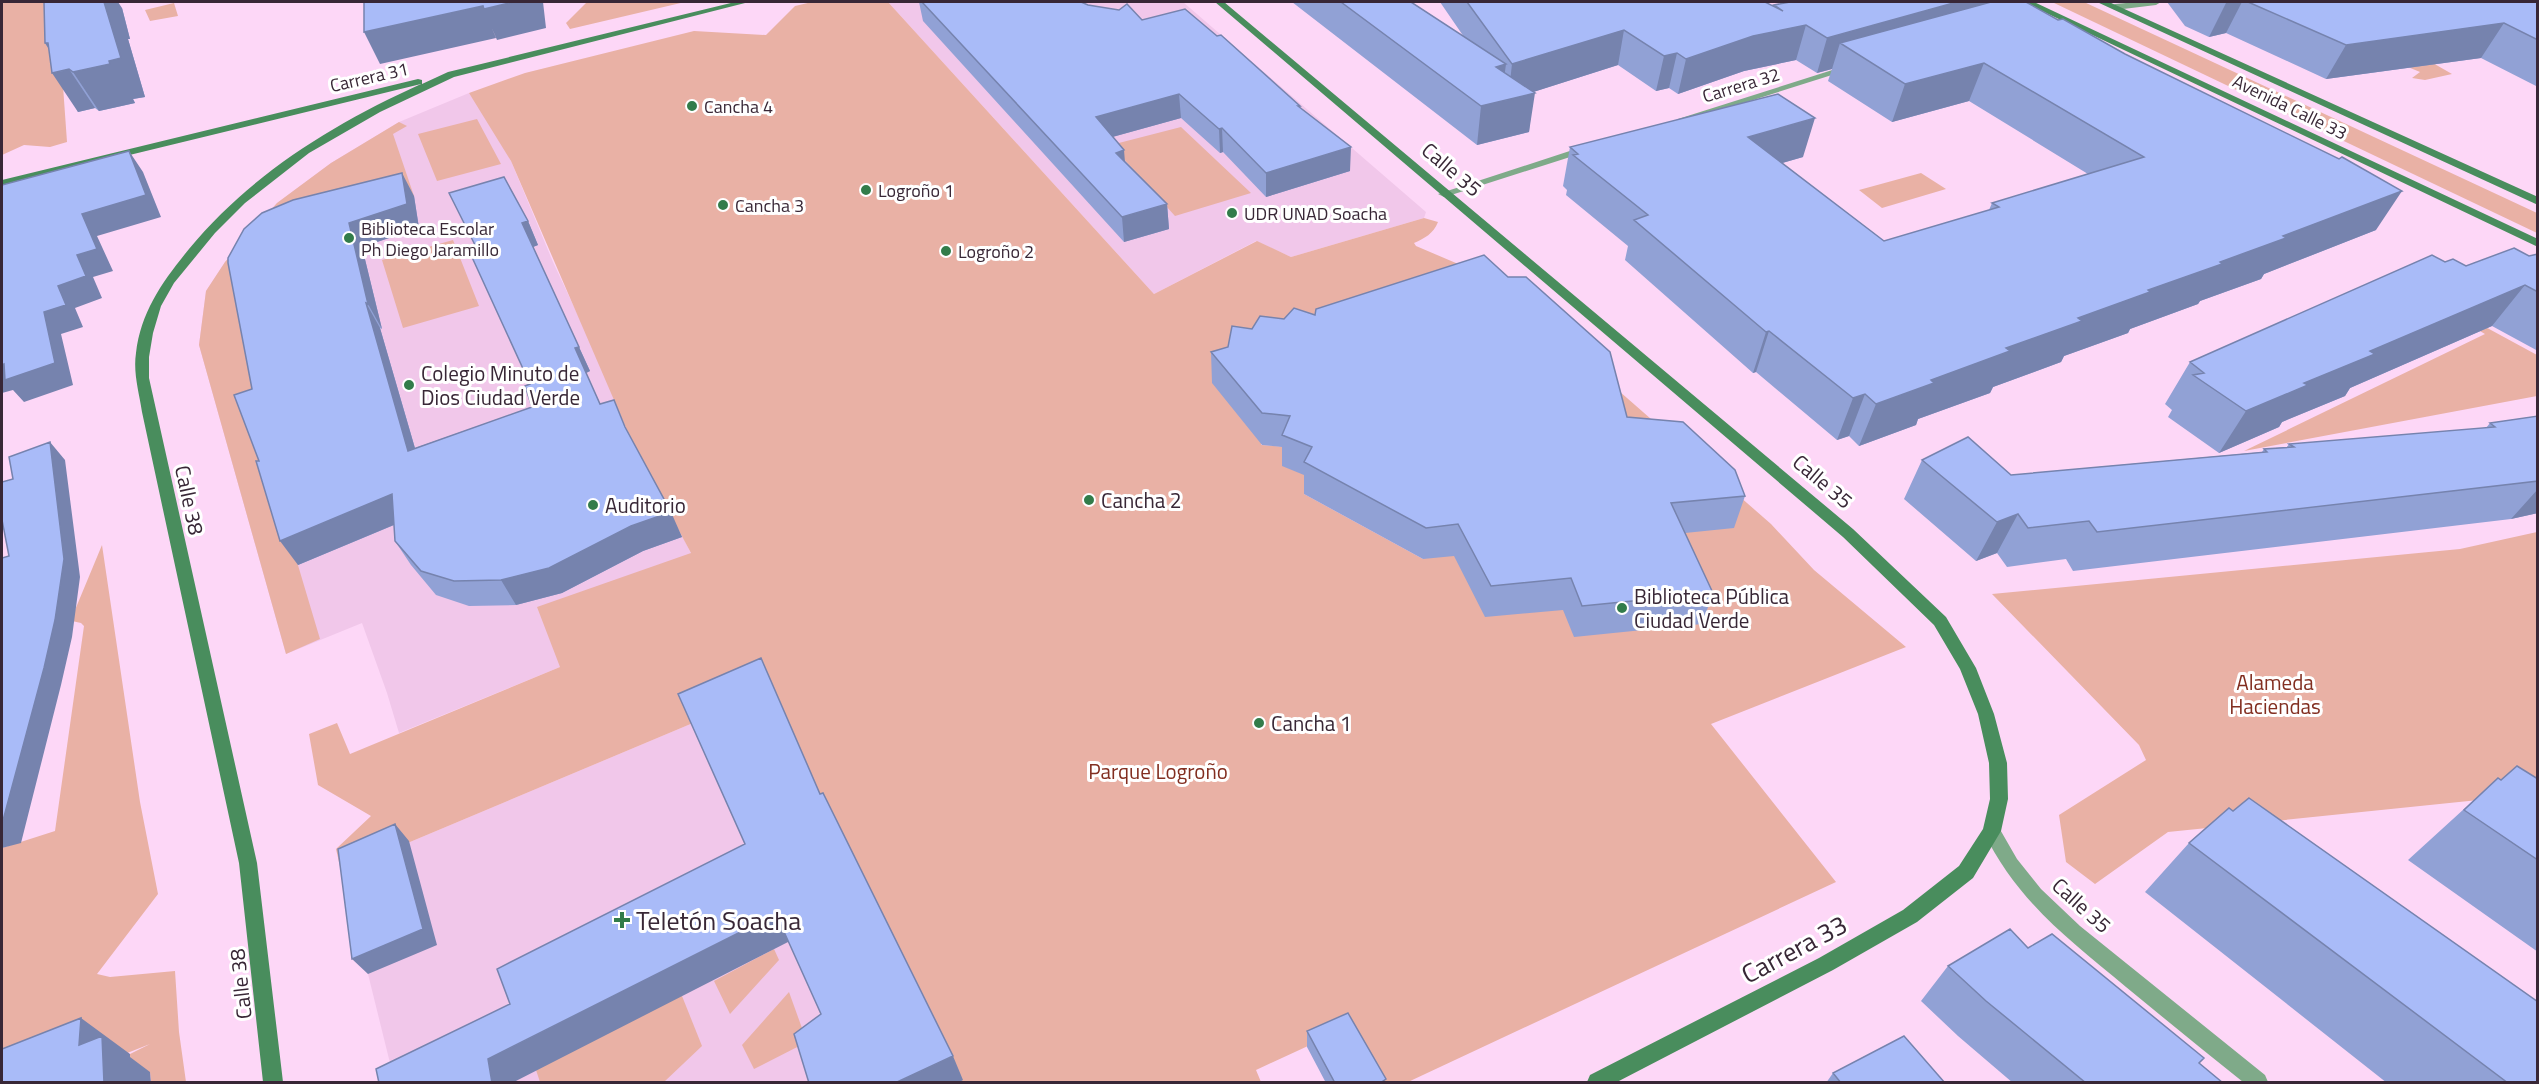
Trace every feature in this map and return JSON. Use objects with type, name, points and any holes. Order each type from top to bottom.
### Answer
[{"type":"street","name":"Carrera 31","points":[[2,183],[744,2]]},
{"type":"street","name":"Calle 35","points":[[1219,2],[1848,533],[1940,621],[1968,668],[1986,714],[1998,763],[1999,799],[1992,831],[2017,873],[2034,895],[2065,924],[2258,1083]]},
{"type":"street","name":"Avenida Calle 33","points":[[2028,2],[2538,244]]},
{"type":"street","name":"Avenida Calle 33","points":[[2102,2],[2538,202]]},
{"type":"street","points":[[2115,7],[2156,2]]},
{"type":"street","points":[[2026,18],[2048,10]]},
{"type":"street","name":"Carrera 32","points":[[1669,124],[1864,64]]},
{"type":"street","name":"Calle 38","points":[[273,1083],[248,864],[149,412],[142,358],[161,294],[202,238],[243,198],[287,161],[317,142],[392,101],[452,74]]},
{"type":"street","points":[[1444,194],[1603,144]]},
{"type":"street","name":"Carrera 33","points":[[1597,1083],[1826,964],[1910,916],[1966,872],[1992,831]]},
{"type":"shaded area","points":[[888,2],[1183,2],[1426,212],[1424,218],[1291,257],[1256,241],[1154,294]]},
{"type":"shaded area","name":"Colegio Minuto de Dios Ciudad Verde","points":[[469,93],[486,116],[511,161],[553,262],[691,553],[560,667],[399,733],[362,623],[286,654],[199,345],[206,291],[225,262],[277,203],[331,163],[399,122]]},
{"type":"shaded area","name":"Teletón Soacha","points":[[693,723],[813,779],[964,1082],[398,1082],[389,1059],[368,974],[353,866]]},
{"type":"green space","points":[[2,2],[57,2],[67,142],[50,147],[24,145],[2,155]]},
{"type":"green space","points":[[587,2],[685,2],[570,29],[566,23]]},
{"type":"green space","name":"Parque Logroño","points":[[812,2],[888,2],[1154,294],[1257,241],[1291,257],[1424,218],[1438,222],[1434,230],[1414,243],[1416,246],[1477,272],[1268,430],[1261,445],[1289,447],[1311,478],[1304,494],[1423,559],[1486,437],[1619,391],[1771,524],[1814,570],[1906,647],[1711,724],[1836,882],[1408,1082],[1378,1082],[1347,1028],[1256,1070],[1261,1082],[958,1082],[813,779],[693,723],[341,871],[336,849],[371,816],[318,785],[309,734],[337,723],[350,754],[560,667],[537,607],[691,553],[636,451],[511,161],[469,93],[525,73],[694,31],[766,35],[795,6]]},
{"type":"green space","points":[[2052,2],[2084,2],[2537,213],[2537,233]]},
{"type":"green space","points":[[174,3],[178,16],[150,21],[145,10]]},
{"type":"green space","points":[[2398,43],[2452,74],[2425,80],[2412,78],[2420,72],[2362,48]]},
{"type":"green space","points":[[477,119],[501,164],[437,181],[418,134]]},
{"type":"green space","points":[[399,122],[407,126],[393,134],[414,196],[307,224],[286,525],[320,639],[286,654],[199,345],[206,291],[225,262],[277,203],[331,163]]},
{"type":"green space","points":[[1181,127],[1251,193],[1175,216],[1111,145]]},
{"type":"green space","points":[[1921,173],[1946,189],[1882,208],[1859,190]]},
{"type":"green space","points":[[453,240],[479,306],[403,328],[382,260]]},
{"type":"green space","points":[[2432,298],[2537,355],[2537,396],[2244,451],[2485,334],[2427,300]]},
{"type":"green space","name":"Alameda Haciendas","points":[[2537,532],[2537,794],[2168,832],[2095,884],[2066,862],[2059,815],[2146,760],[2139,745],[1992,594],[2460,549]]},
{"type":"green space","points":[[102,545],[140,802],[158,894],[97,974],[110,977],[175,971],[179,1032],[186,1082],[151,1082],[150,1072],[128,1080],[130,1054],[150,1044],[54,1082],[2,1082],[2,848],[55,831],[84,626],[72,621]]},
{"type":"green space","points":[[774,949],[779,960],[730,1014],[714,981]]},
{"type":"green space","points":[[680,991],[702,1046],[664,1082],[540,1082],[536,1070]]},
{"type":"green space","points":[[789,992],[807,1042],[754,1069],[742,1045]]},
{"type":"building","points":[[44,2],[104,2],[121,58],[109,61],[110,64],[73,72],[69,69],[52,73],[48,43],[45,43]]},
{"type":"building","points":[[364,2],[513,2],[484,9],[483,6],[364,32]]},
{"type":"building","points":[[922,2],[1081,2],[1119,10],[1127,4],[1142,20],[1185,9],[1217,36],[1221,35],[1300,106],[1298,106],[1351,147],[1266,173],[1222,128],[1219,129],[1179,94],[1096,117],[1124,150],[1116,153],[1167,204],[1122,217]]},
{"type":"building","points":[[1341,2],[1411,2],[1506,64],[1496,67],[1535,93],[1481,106]]},
{"type":"building","points":[[1467,2],[1765,2],[1783,11],[1774,5],[1790,2],[1957,2],[1827,38],[1806,25],[1753,36],[1686,59],[1677,53],[1664,56],[1624,30],[1512,64]]},
{"type":"building","points":[[1991,2],[2026,2],[2058,20],[2063,19],[2125,54],[2339,159],[2342,157],[2402,191],[2283,236],[2286,238],[2220,262],[2222,264],[2078,318],[2082,321],[2006,348],[2010,351],[1931,380],[1934,383],[1876,404],[1865,394],[1853,398],[1769,331],[1766,332],[1634,220],[1648,215],[1573,155],[1578,154],[1570,147],[1778,94],[1815,118],[1748,137],[1884,241],[1999,207],[1992,203],[2144,157],[1984,63],[1905,84],[1840,43]]},
{"type":"building","points":[[2248,2],[2538,2],[2538,40],[2504,23],[2346,45]]},
{"type":"building","points":[[129,151],[146,195],[82,214],[97,249],[77,255],[86,276],[58,286],[66,305],[44,312],[55,363],[5,380],[4,364],[2,365],[2,185]]},
{"type":"building","points":[[402,173],[407,204],[349,223],[368,304],[366,303],[408,451],[532,407],[525,386],[530,384],[471,255],[479,253],[449,193],[504,177],[528,221],[522,223],[579,347],[575,348],[600,404],[614,400],[625,427],[671,512],[631,526],[549,568],[501,580],[454,581],[421,571],[395,541],[392,494],[280,541],[256,461],[259,461],[234,395],[252,389],[228,258],[244,229],[262,213],[293,200]]},
{"type":"building","points":[[2514,248],[2529,256],[2538,254],[2538,292],[2525,285],[2370,351],[2375,354],[2304,383],[2308,385],[2246,411],[2193,375],[2204,373],[2190,362],[2432,255],[2445,262],[2453,259],[2466,266]]},
{"type":"building","points":[[1484,255],[1508,277],[1526,277],[1610,352],[1627,417],[1683,422],[1735,470],[1745,496],[1671,503],[1713,593],[1582,606],[1571,578],[1491,586],[1458,524],[1426,528],[1304,462],[1312,447],[1282,435],[1290,416],[1262,413],[1211,352],[1228,347],[1232,326],[1252,329],[1260,316],[1284,319],[1294,308],[1315,315],[1316,309]]},
{"type":"building","points":[[2538,416],[2538,481],[2097,532],[2089,521],[2028,528],[2018,514],[1997,522],[1922,460],[1968,437],[2011,475],[2267,452],[2264,449],[2294,447],[2289,444],[2495,427],[2490,423]]},
{"type":"building","points":[[50,442],[64,559],[55,620],[44,668],[2,824],[2,558],[9,556],[2,520],[2,482],[13,479],[9,457]]},
{"type":"building","points":[[761,658],[820,794],[823,793],[953,1056],[895,1083],[809,1083],[794,1034],[821,1014],[776,914],[488,1059],[492,1083],[379,1083],[376,1069],[510,1004],[497,969],[745,844],[678,694]]},
{"type":"building","points":[[2517,766],[2538,779],[2538,860],[2464,810],[2498,778],[2501,780]]},
{"type":"building","points":[[2249,798],[2538,1002],[2538,1083],[2508,1083],[2189,843],[2229,808],[2233,811]]},
{"type":"building","points":[[395,824],[423,929],[352,959],[338,849]]},
{"type":"building","points":[[2010,929],[2028,948],[2052,934],[2204,1058],[2199,1063],[2223,1083],[2086,1083],[1986,1001],[1948,966]]},
{"type":"building","points":[[1348,1013],[1386,1079],[1380,1083],[1335,1083],[1307,1031]]},
{"type":"building","points":[[81,1018],[79,1045],[102,1036],[104,1083],[2,1083],[2,1049]]},
{"type":"building","points":[[1904,1036],[1945,1083],[1841,1083],[1833,1073]]},
{"type":"place","name":"Cancha 4","points":[[692,106]]},
{"type":"place","name":"Logroño 1","points":[[866,190]]},
{"type":"place","name":"Cancha 3","points":[[723,205]]},
{"type":"place","name":"UDR UNAD Soacha","points":[[1232,213]]},
{"type":"place","name":"Biblioteca Escolar Ph Diego Jaramillo","points":[[349,238]]},
{"type":"place","name":"Logroño 2","points":[[946,251]]},
{"type":"place","name":"Colegio Minuto de Dios Ciudad Verde","points":[[409,385]]},
{"type":"place","name":"Cancha 2","points":[[1089,500]]},
{"type":"place","name":"Auditorio","points":[[593,505]]},
{"type":"place","name":"Biblioteca Pública Ciudad Verde","points":[[1622,608]]},
{"type":"place","name":"Cancha 1","points":[[1259,723]]},
{"type":"place","name":"Teletón Soacha","points":[[622,920]]}]
